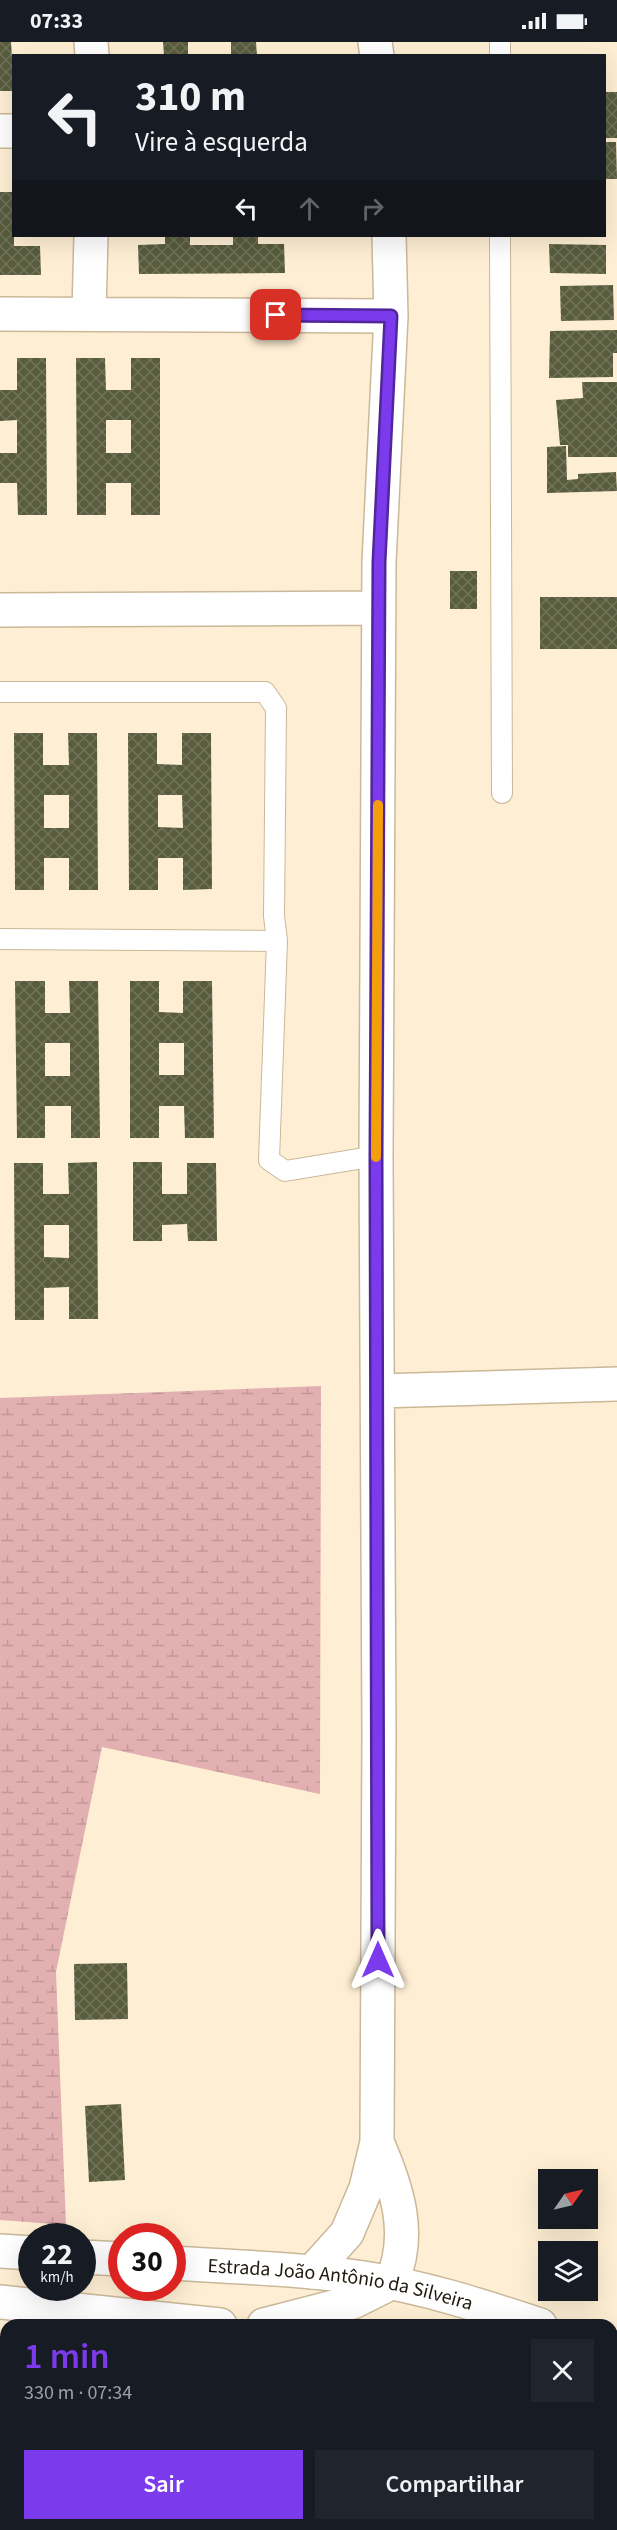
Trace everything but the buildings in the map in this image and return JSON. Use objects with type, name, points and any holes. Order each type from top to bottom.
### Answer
[{"type":"street","points":[[89,313],[91,237]]},
{"type":"street","points":[[312,2272],[351,2226],[366,2188],[377,2142],[379,1756],[376,1156],[379,550],[391,316],[389,237]]},
{"type":"street","points":[[0,314],[391,316]]},
{"type":"street","points":[[0,610],[379,608]]},
{"type":"street","points":[[378,1392],[617,1384]]},
{"type":"street","points":[[287,2319],[353,2302],[391,2283],[402,2251],[401,2232],[393,2180],[377,2142]]},
{"type":"street","points":[[0,2251],[18,2252]]},
{"type":"street","name":"Estrada João Antônio da Silveira","points":[[186,2264],[312,2272],[391,2283],[452,2297],[521,2319]]},
{"type":"street","points":[[0,2302],[163,2319]]},
{"type":"lane","points":[[500,237],[502,793]]},
{"type":"lane","points":[[0,692],[265,692],[276,708],[274,916],[278,941],[269,1160],[285,1171],[376,1156]]},
{"type":"lane","points":[[0,939],[278,941]]},
{"type":"green space","points":[[321,1386],[320,1794],[102,1747],[56,1972],[66,2223],[0,2220],[0,1398]]},
{"type":"slow traffic","points":[[376,1157],[378,805]]},
{"type":"route","points":[[276,315],[391,316],[379,562],[376,1156],[378,1960]]}]
